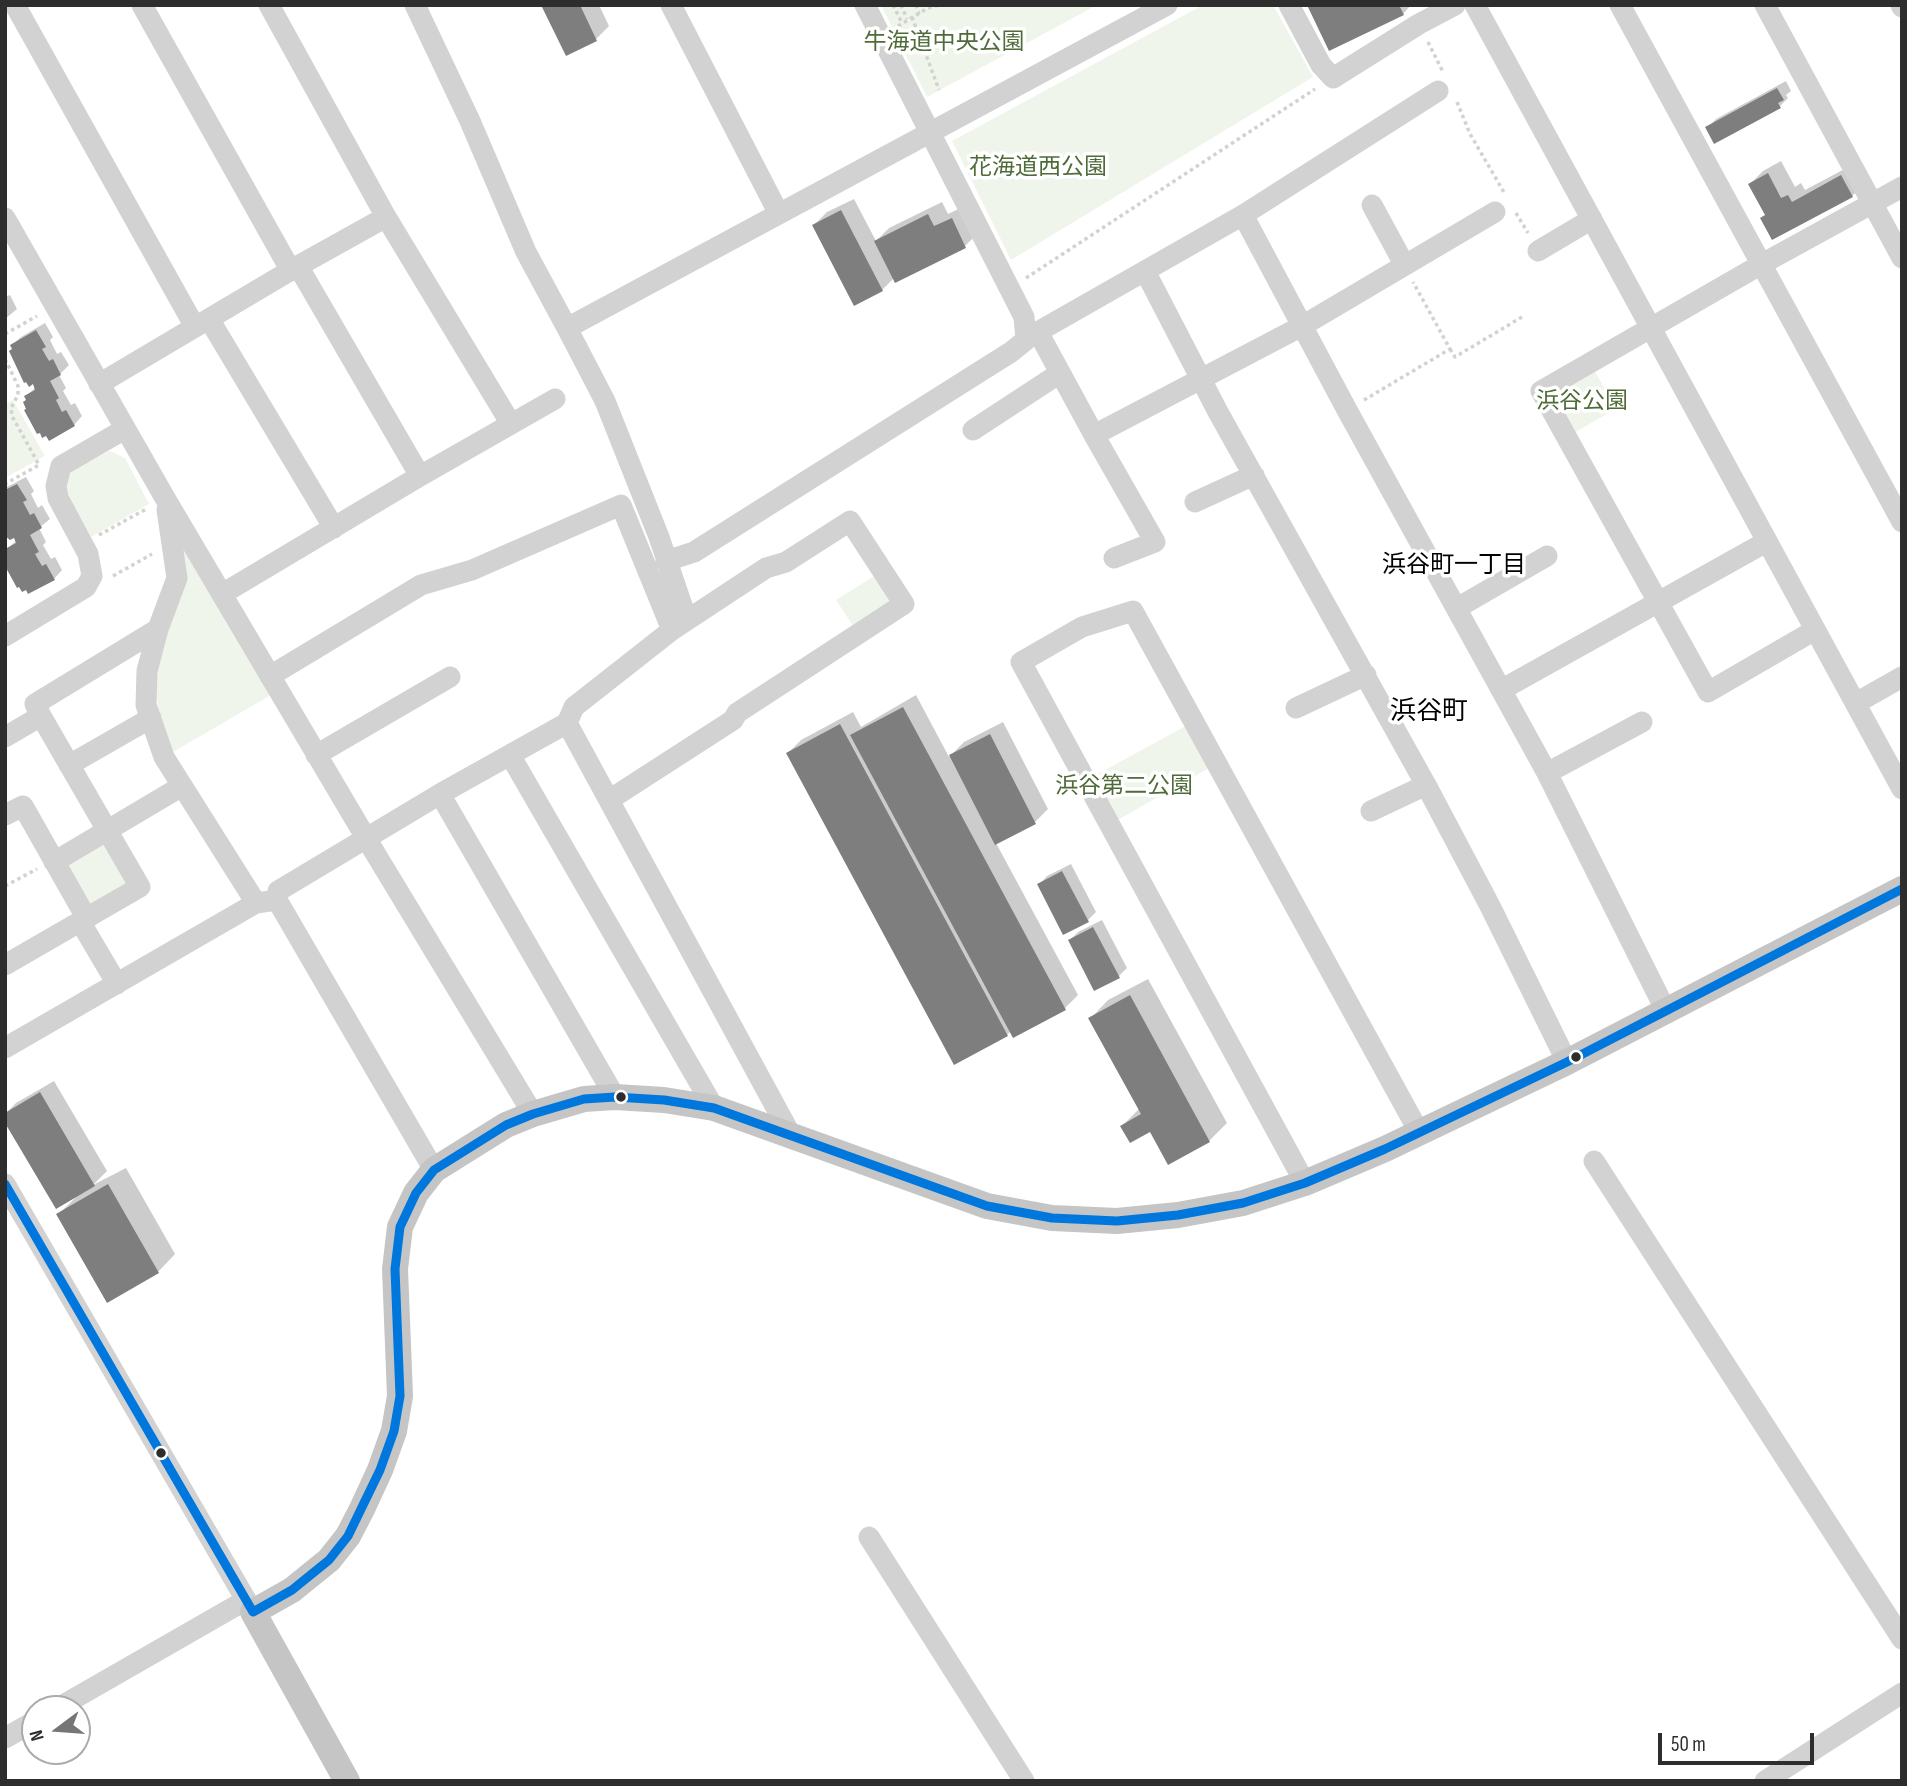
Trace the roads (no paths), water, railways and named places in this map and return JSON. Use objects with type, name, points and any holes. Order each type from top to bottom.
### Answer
[{"type":"main road","points":[[347,1781],[249,1606],[292,1590],[329,1560],[348,1536],[380,1470],[394,1431],[400,1396],[394,1269],[400,1227],[416,1193],[434,1170],[506,1125],[584,1099],[615,1097],[664,1100],[714,1108],[987,1206],[1052,1218],[1117,1221],[1178,1215],[1243,1203],[1305,1183],[1419,1132],[1567,1062],[1902,888]]},
{"type":"street","points":[[142,5],[294,268],[420,476]]},
{"type":"street","points":[[269,5],[386,217],[510,424]]},
{"type":"street","points":[[415,5],[470,121],[526,251],[605,401],[666,561],[679,625]]},
{"type":"street","points":[[671,5],[779,214]]},
{"type":"street","points":[[864,5],[1032,336],[1060,373],[1155,542],[1114,558]]},
{"type":"street","points":[[567,328],[1167,5]]},
{"type":"street","points":[[1289,5],[1321,65],[1333,78],[1419,24],[1455,5]]},
{"type":"street","points":[[1475,5],[1902,789]]},
{"type":"street","points":[[1620,5],[1902,522]]},
{"type":"street","points":[[1765,5],[1902,258]]},
{"type":"street","points":[[17,10],[202,323],[334,528]]},
{"type":"street","points":[[666,561],[694,552],[1011,352],[1032,336],[1243,215],[1445,87]]},
{"type":"street","points":[[1815,630],[1708,692],[1541,391],[1902,187]]},
{"type":"street","points":[[1372,205],[1404,264]]},
{"type":"street","points":[[1094,435],[1302,326],[1494,212]]},
{"type":"street","points":[[1243,215],[1547,773],[1666,1011]]},
{"type":"street","points":[[99,384],[294,268],[386,217]]},
{"type":"street","points":[[5,218],[316,755],[533,1114]]},
{"type":"street","points":[[1538,251],[1592,219]]},
{"type":"street","points":[[1145,271],[1201,380],[1426,785],[1567,1062]]},
{"type":"street","points":[[973,430],[1060,373]]},
{"type":"street","points":[[222,594],[555,398]]},
{"type":"street","points":[[5,636],[86,587],[92,576],[88,554],[58,498],[56,486],[61,466],[125,429]]},
{"type":"street","points":[[1195,502],[1254,475]]},
{"type":"street","points":[[165,498],[177,578],[158,629],[147,671],[146,705],[164,757],[266,902],[434,1170]]},
{"type":"street","points":[[270,676],[421,585],[472,570],[621,505],[679,625]]},
{"type":"street","points":[[5,1048],[266,902],[278,891],[366,838],[567,723],[574,707],[679,625],[766,568],[786,562],[850,521],[904,604],[609,800]]},
{"type":"street","points":[[1501,690],[1766,542]]},
{"type":"street","points":[[1457,608],[1547,556]]},
{"type":"street","points":[[1305,1183],[1021,662],[1082,627],[1133,611],[1419,1132]]},
{"type":"street","points":[[5,965],[140,887],[35,704],[158,629]]},
{"type":"street","points":[[1296,708],[1366,675]]},
{"type":"street","points":[[316,755],[450,677]]},
{"type":"street","points":[[1856,703],[1902,677]]},
{"type":"street","points":[[5,737],[41,716]]},
{"type":"street","points":[[69,765],[150,718]]},
{"type":"street","points":[[1547,773],[1642,722]]},
{"type":"street","points":[[567,723],[792,1137]]},
{"type":"street","points":[[510,755],[714,1108]]},
{"type":"street","points":[[1371,811],[1426,785]]},
{"type":"street","points":[[53,861],[182,786]]},
{"type":"street","points":[[440,794],[615,1097]]},
{"type":"street","points":[[5,816],[23,806],[117,984]]},
{"type":"street","points":[[1594,1161],[1902,1639]]},
{"type":"street","points":[[5,1184],[249,1606],[82,1695]]},
{"type":"street","points":[[869,1537],[1024,1781]]},
{"type":"street","points":[[1765,1781],[1902,1693]]},
{"type":"street","points":[[5,1738],[21,1729]]},
{"type":"district","name":"浜谷町一丁目","points":[[1454,566]]},
{"type":"district","name":"浜谷町","points":[[1429,712]]},
{"type":"park label","name":"牛海道中央公園","points":[[944,43]]},
{"type":"park label","name":"花海道西公園","points":[[1038,168]]},
{"type":"park label","name":"浜谷公園","points":[[1582,402]]},
{"type":"park label","name":"浜谷第二公園","points":[[1124,787]]}]
